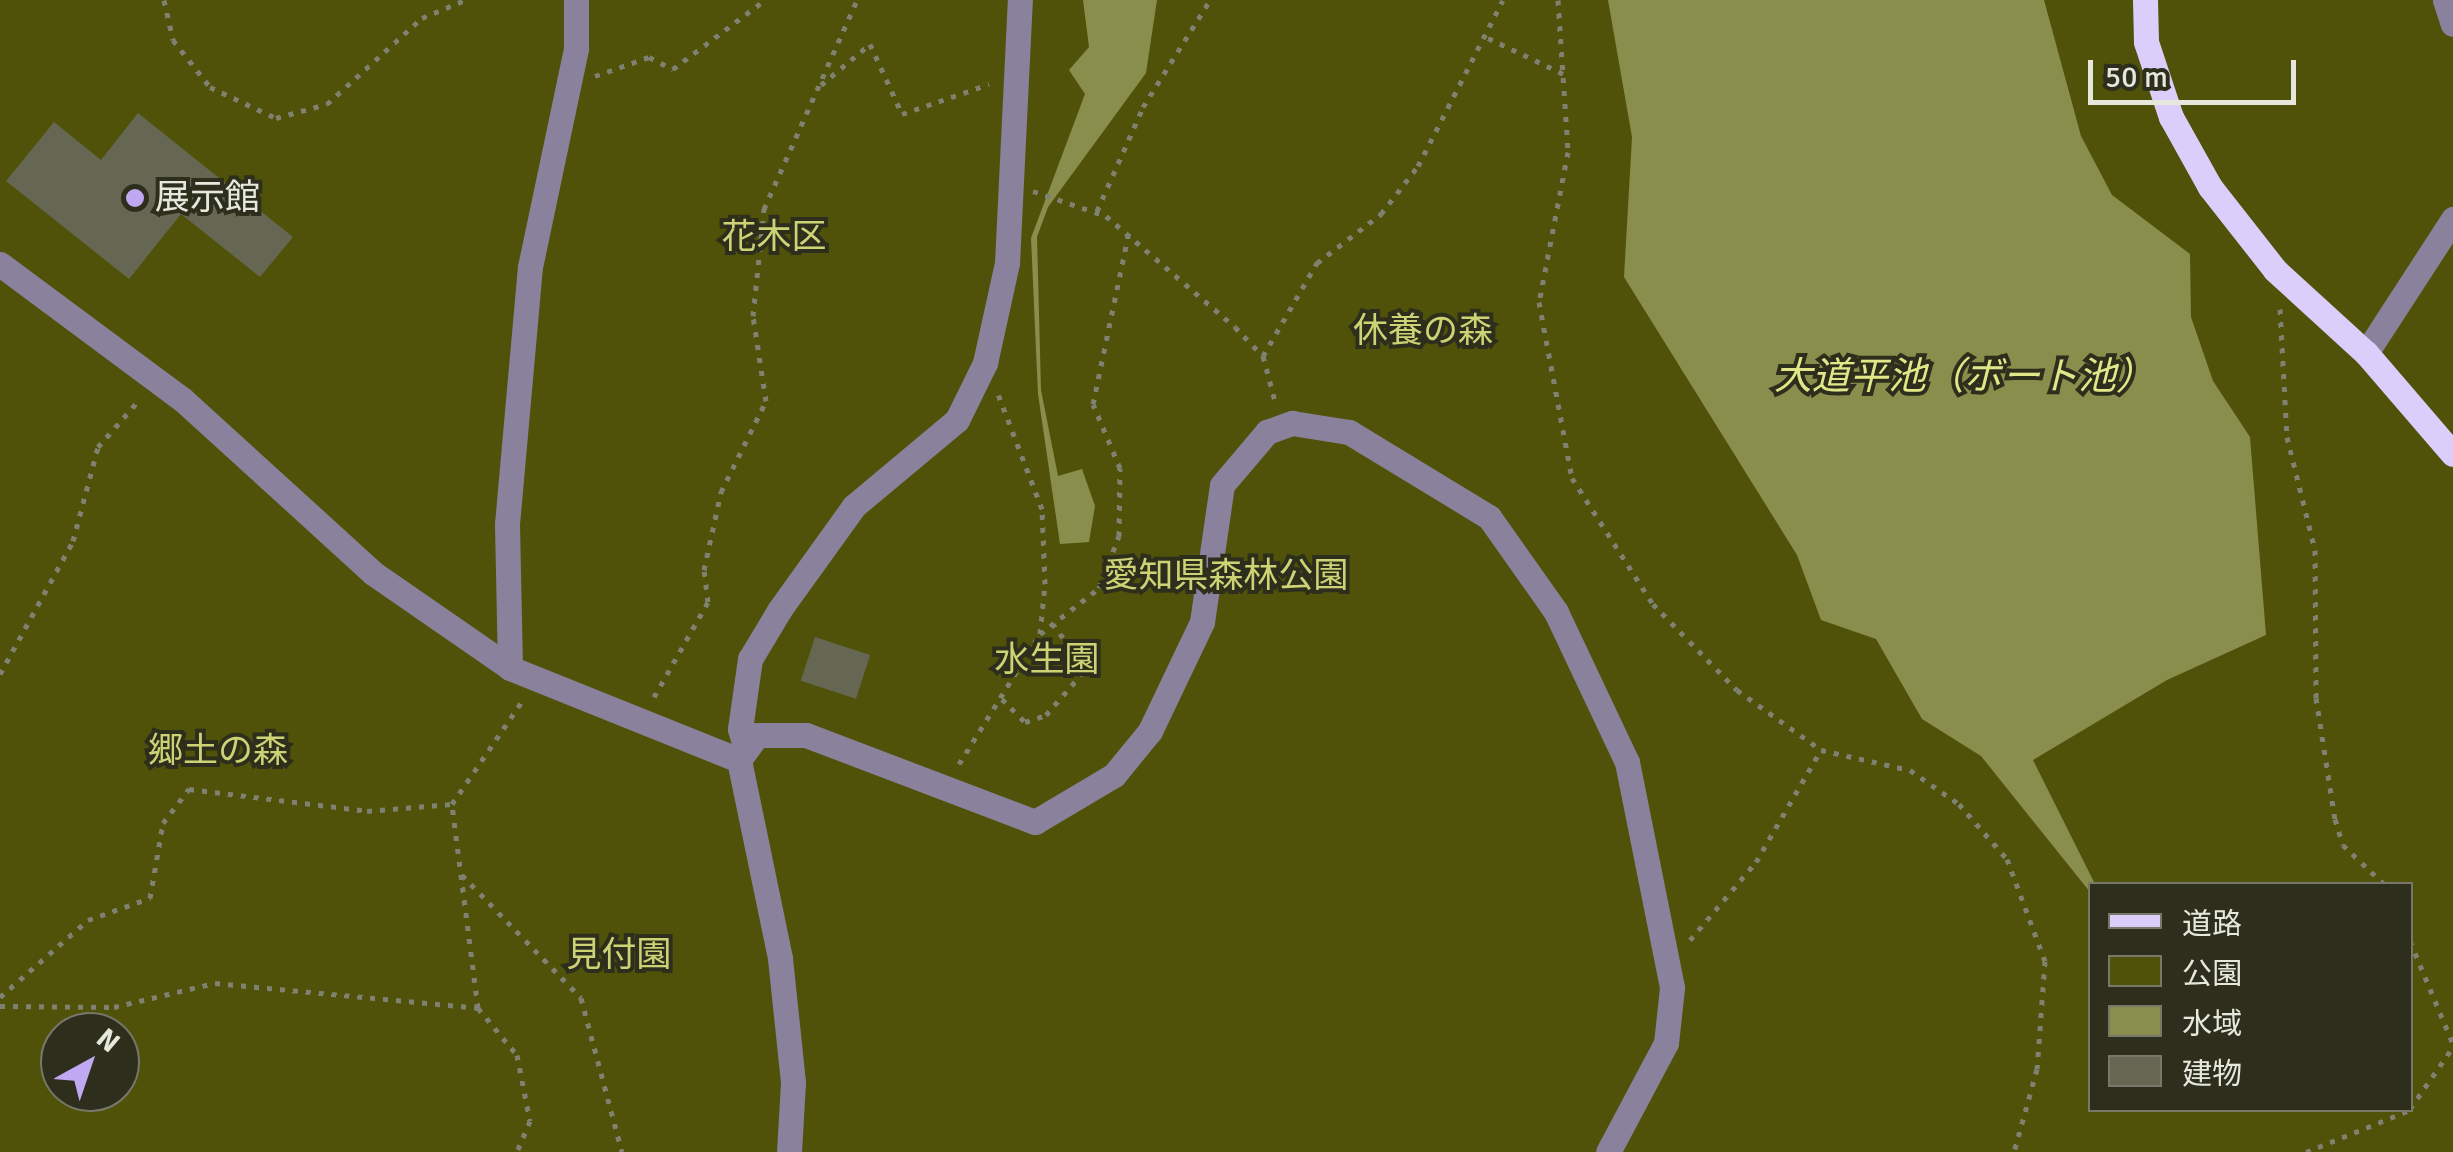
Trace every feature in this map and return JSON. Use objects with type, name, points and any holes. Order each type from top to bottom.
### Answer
[{"type":"main road","points":[[2145,0],[2146,42],[2171,117],[2210,187],[2275,270],[2366,353],[2453,454]]},
{"type":"lane","points":[[510,668],[506,524],[530,267],[568,85],[576,0]]},
{"type":"lane","points":[[789,1152],[793,1082],[780,958],[740,730],[750,658],[854,506],[957,420],[984,362],[1007,263],[1009,186],[1022,68],[1020,0]]},
{"type":"lane","points":[[2446,0],[2453,24]]},
{"type":"lane","points":[[2366,353],[2453,219]]},
{"type":"lane","points":[[0,264],[154,378],[374,572],[510,668],[637,719],[742,755]]},
{"type":"lane","points":[[742,755],[757,736],[806,735],[1035,822],[1114,775],[1150,731],[1202,622],[1222,485],[1278,428],[1349,432],[1489,517],[1556,612],[1627,762],[1670,973],[1666,1043],[1610,1151]]},
{"type":"path","points":[[164,0],[173,40],[210,87],[276,118],[327,104],[422,18],[464,0]]},
{"type":"path","points":[[568,85],[649,57],[673,69],[765,0]]},
{"type":"path","points":[[637,719],[701,620],[721,492],[766,401],[754,268],[782,154],[857,0]]},
{"type":"path","points":[[1097,211],[1143,107],[1210,0]]},
{"type":"path","points":[[1263,356],[1318,263],[1381,214],[1418,166],[1488,38],[1503,0]]},
{"type":"path","points":[[1558,0],[1567,76],[1568,152],[1539,302],[1572,478],[1653,604],[1737,690],[1821,750],[1910,770],[1958,804],[2007,859],[2045,961],[2037,1069],[2014,1152]]},
{"type":"path","points":[[1488,38],[1567,76]]},
{"type":"path","points":[[816,91],[870,44],[902,114],[1022,68]]},
{"type":"path","points":[[1009,186],[1097,211],[1263,356],[1278,428]]},
{"type":"path","points":[[932,782],[956,768],[1040,634],[1099,588],[1118,536],[1120,468],[1093,404],[1128,236]]},
{"type":"path","points":[[2283,337],[2287,437],[2315,550],[2316,698],[2335,819],[2344,845],[2382,882]]},
{"type":"path","points":[[986,377],[1022,438],[1042,509],[1040,634]]},
{"type":"path","points":[[0,674],[73,541],[98,447],[154,378]]},
{"type":"path","points":[[1001,698],[1018,719],[1046,715],[1086,669],[1054,624]]},
{"type":"path","points":[[517,1152],[530,1121],[517,1055],[478,1008],[452,804],[536,680]]},
{"type":"path","points":[[1670,973],[1756,862],[1821,750]]},
{"type":"path","points":[[0,997],[88,920],[150,898],[163,823],[190,790],[367,811],[452,804]]},
{"type":"path","points":[[460,872],[580,998],[622,1152]]},
{"type":"path","points":[[2413,948],[2453,1045],[2413,1105]]},
{"type":"path","points":[[0,1006],[114,1007],[215,983],[478,1008]]},
{"type":"path","points":[[2306,1152],[2405,1112]]},
{"type":"green space","name":"愛知県森林公園","points":[[0,0],[2453,0],[2453,1152],[0,1152]]},
{"type":"water","points":[[1083,0],[1157,0],[1146,73],[1048,207],[1037,237],[1041,390],[1058,476],[1082,469],[1095,506],[1089,542],[1060,544],[1038,394],[1031,238],[1085,94],[1069,70],[1089,47]]},
{"type":"water","name":"大道平池（ボート池）","points":[[1608,0],[2044,0],[2081,136],[2112,195],[2190,254],[2191,317],[2213,381],[2250,437],[2266,635],[2167,680],[2033,760],[2094,882],[2088,882],[2088,890],[1981,756],[1922,719],[1876,639],[1821,620],[1797,555],[1624,277],[1632,137]]},
{"type":"building","name":"展示館","points":[[138,113],[293,237],[260,277],[181,214],[129,279],[6,181],[54,122],[101,160]]},
{"type":"building","points":[[815,637],[870,655],[856,699],[801,681]]},
{"type":"place","name":"展示館","points":[[135,198]]},
{"type":"park label","name":"花木区","points":[[774,237]]},
{"type":"park label","name":"休養の森","points":[[1423,331]]},
{"type":"park label","name":"水生園","points":[[1047,660]]},
{"type":"park label","name":"郷土の森","points":[[218,751]]},
{"type":"park label","name":"見付園","points":[[619,955]]}]
